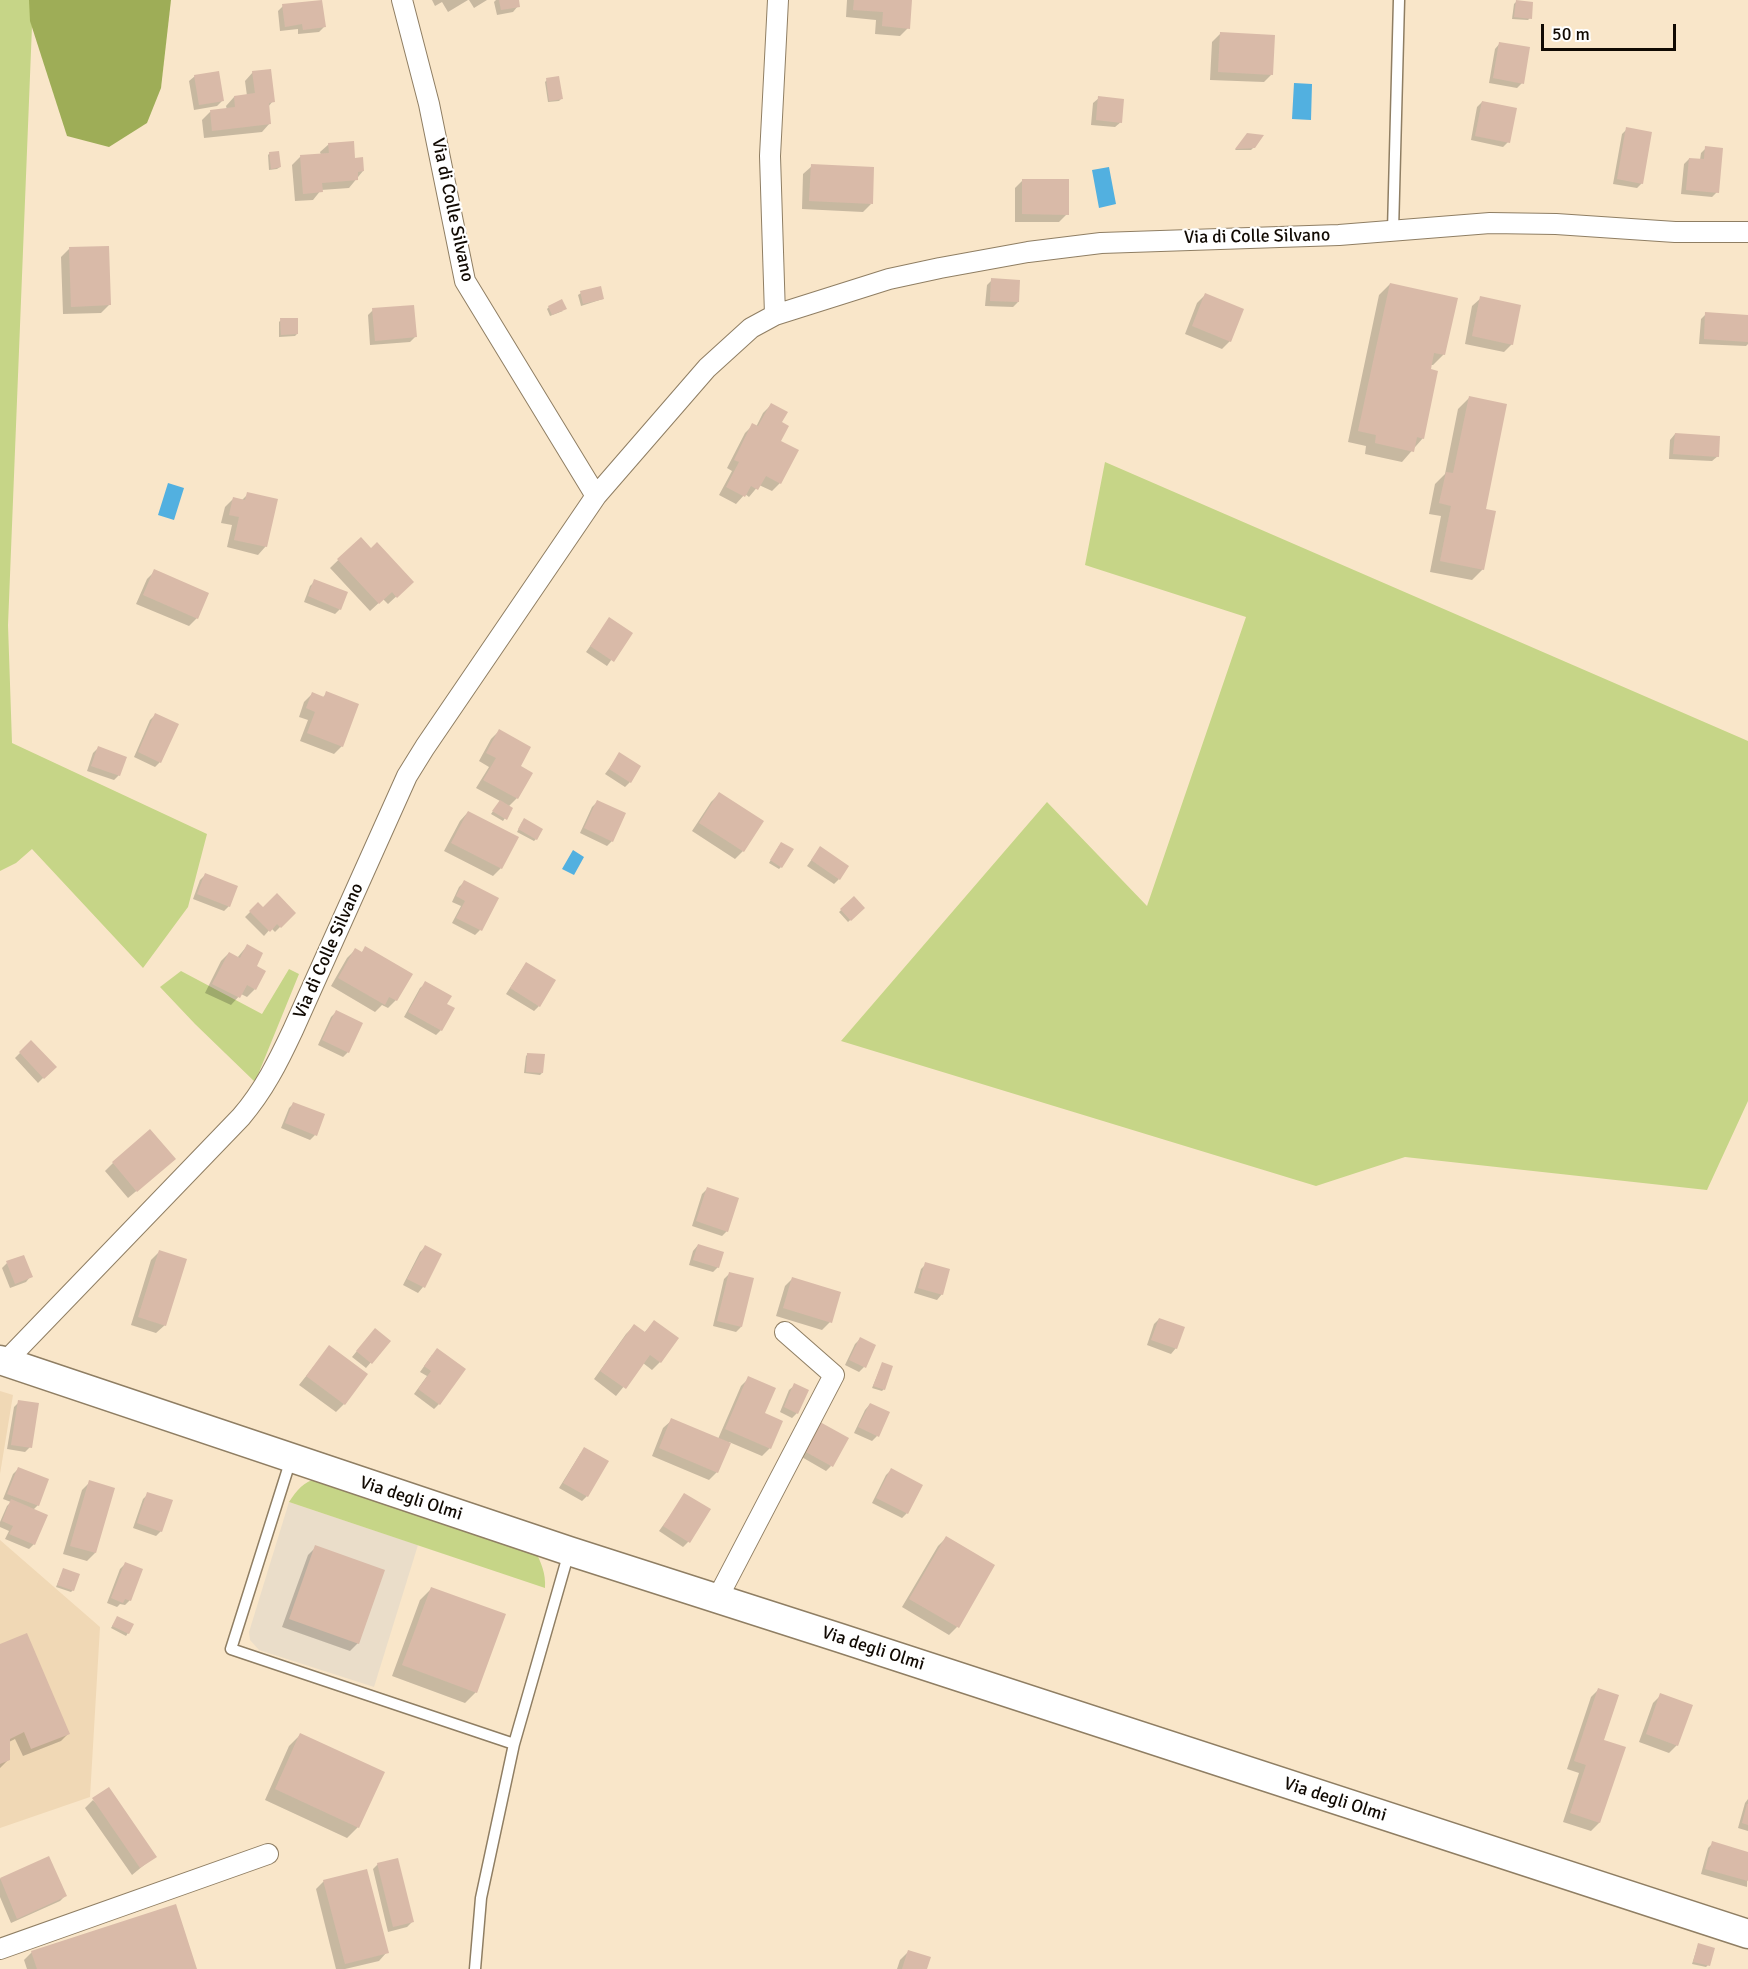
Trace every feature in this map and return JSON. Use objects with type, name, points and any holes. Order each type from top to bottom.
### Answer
[{"type":"street","name":"Via di Colle Silvano","points":[[402,0],[429,104],[465,281],[596,496]]},
{"type":"street","points":[[775,315],[770,156],[778,0]]},
{"type":"street","name":"Via di Colle Silvano","points":[[3,1361],[233,1125],[258,1096],[274,1071],[407,776],[596,496],[717,358],[751,328],[775,315],[889,279],[963,263],[1060,247],[1101,243],[1307,236],[1510,223],[1675,232],[1748,232]]},
{"type":"street","points":[[717,1599],[834,1375],[785,1332]]},
{"type":"street","name":"Via degli Olmi","points":[[3,1361],[569,1551],[1748,1934]]},
{"type":"street","points":[[0,1949],[268,1854]]},
{"type":"lane","points":[[1393,231],[1400,0]]},
{"type":"lane","points":[[291,1459],[231,1648],[514,1744]]},
{"type":"lane","points":[[475,1969],[481,1898],[514,1744],[569,1551]]},
{"type":"shaded area","points":[[0,1391],[13,1395],[0,1474]]},
{"type":"shaded area","points":[[289,1502],[418,1545],[374,1687],[259,1650],[250,1640],[249,1632]]},
{"type":"shaded area","points":[[0,1540],[100,1627],[90,1797],[0,1828]]},
{"type":"green space","points":[[0,0],[30,0],[32,26],[8,625],[12,743],[207,834],[188,907],[143,968],[32,849],[16,863],[0,871]]},
{"type":"green space","points":[[29,0],[171,0],[161,88],[147,123],[109,147],[67,136],[30,21]]},
{"type":"green space","points":[[1105,462],[1748,741],[1748,1101],[1707,1190],[1405,1157],[1316,1186],[841,1041],[1047,802],[1147,906],[1246,617],[1085,565]]},
{"type":"green space","points":[[289,969],[299,974],[255,1082],[160,987],[181,971],[262,1014]]},
{"type":"green space","points":[[318,1478],[535,1550],[544,1573],[545,1588],[289,1502],[301,1487]]},
{"type":"water","points":[[1294,83],[1312,84],[1311,120],[1292,119]]},
{"type":"water","points":[[1109,167],[1116,204],[1099,208],[1092,170]]},
{"type":"water","points":[[168,483],[184,488],[174,520],[158,515]]},
{"type":"water","points":[[573,850],[584,857],[574,875],[562,869]]},
{"type":"building","points":[[322,0],[326,27],[303,30],[302,24],[285,27],[282,4]]},
{"type":"building","points":[[499,0],[519,0],[520,7],[501,10]]},
{"type":"building","points":[[854,0],[912,0],[910,29],[882,26],[883,12],[853,10]]},
{"type":"building","points":[[1516,0],[1533,2],[1532,19],[1514,17]]},
{"type":"building","points":[[1220,32],[1275,35],[1273,75],[1218,72]]},
{"type":"building","points":[[1499,42],[1530,47],[1524,84],[1493,78]]},
{"type":"building","points":[[271,69],[275,102],[269,103],[271,124],[212,131],[210,110],[235,107],[234,96],[255,93],[252,71]]},
{"type":"building","points":[[219,71],[224,101],[199,105],[194,75]]},
{"type":"building","points":[[559,76],[563,99],[549,101],[546,78]]},
{"type":"building","points":[[1098,96],[1124,99],[1122,123],[1096,120]]},
{"type":"building","points":[[1482,101],[1517,108],[1510,143],[1475,136]]},
{"type":"building","points":[[1626,127],[1652,132],[1643,184],[1617,179]]},
{"type":"building","points":[[1247,133],[1264,135],[1255,148],[1235,149]]},
{"type":"building","points":[[354,141],[355,158],[363,157],[364,171],[358,172],[358,180],[322,183],[323,192],[303,194],[300,155],[329,153],[328,143]]},
{"type":"building","points":[[1705,146],[1723,148],[1719,193],[1686,190],[1689,158],[1704,159]]},
{"type":"building","points":[[279,151],[281,167],[271,169],[269,152]]},
{"type":"building","points":[[811,164],[874,167],[873,204],[809,201]]},
{"type":"building","points":[[1022,179],[1069,179],[1069,215],[1022,214]]},
{"type":"building","points":[[109,246],[111,305],[71,307],[69,247]]},
{"type":"building","points":[[991,278],[1020,280],[1019,302],[990,301]]},
{"type":"building","points":[[1390,283],[1458,298],[1445,355],[1434,353],[1431,369],[1438,371],[1424,439],[1417,437],[1414,452],[1375,443],[1376,435],[1358,431]]},
{"type":"building","points":[[601,286],[604,299],[583,304],[580,291]]},
{"type":"building","points":[[1205,293],[1244,309],[1231,342],[1192,326]]},
{"type":"building","points":[[1480,296],[1521,305],[1513,345],[1472,336]]},
{"type":"building","points":[[562,299],[567,309],[552,315],[548,306]]},
{"type":"building","points":[[414,305],[417,337],[375,341],[372,308]]},
{"type":"building","points":[[1705,312],[1748,315],[1748,342],[1704,339]]},
{"type":"building","points":[[280,318],[298,318],[298,334],[281,335]]},
{"type":"building","points":[[1469,396],[1507,404],[1486,509],[1496,511],[1484,570],[1440,561],[1451,506],[1439,503],[1446,472],[1453,473]]},
{"type":"building","points":[[771,403],[788,412],[782,422],[789,426],[781,441],[799,450],[781,484],[766,476],[758,490],[751,486],[745,497],[726,487],[739,462],[734,460],[752,423],[758,426]]},
{"type":"building","points":[[1675,433],[1720,436],[1719,457],[1673,454]]},
{"type":"building","points":[[247,492],[278,499],[267,547],[234,540],[239,517],[229,515],[233,497],[245,500]]},
{"type":"building","points":[[361,537],[371,548],[377,542],[414,582],[397,598],[392,592],[379,604],[337,559]]},
{"type":"building","points":[[154,569],[209,593],[198,619],[143,595]]},
{"type":"building","points":[[314,579],[348,592],[341,610],[308,596]]},
{"type":"building","points":[[609,617],[633,633],[614,662],[590,646]]},
{"type":"building","points":[[326,691],[359,704],[343,747],[307,733],[315,712],[306,708],[312,692],[324,697]]},
{"type":"building","points":[[155,713],[179,724],[161,763],[138,752]]},
{"type":"building","points":[[499,729],[531,747],[521,766],[533,773],[518,799],[483,780],[496,758],[486,753]]},
{"type":"building","points":[[98,746],[127,757],[120,776],[91,766]]},
{"type":"building","points":[[619,752],[641,766],[631,783],[609,769]]},
{"type":"building","points":[[719,792],[764,821],[744,852],[699,823]]},
{"type":"building","points":[[500,800],[513,808],[507,820],[492,811]]},
{"type":"building","points":[[597,800],[626,813],[613,842],[584,828]]},
{"type":"building","points":[[468,811],[519,837],[502,869],[451,843]]},
{"type":"building","points":[[524,818],[543,829],[537,840],[518,829]]},
{"type":"building","points":[[781,842],[794,849],[782,868],[770,860]]},
{"type":"building","points":[[820,846],[849,866],[840,880],[811,860]]},
{"type":"building","points":[[205,873],[238,886],[230,907],[197,894]]},
{"type":"building","points":[[464,880],[499,898],[482,931],[456,918],[465,901],[456,896]]},
{"type":"building","points":[[277,893],[296,913],[281,928],[277,924],[270,932],[249,911],[258,902],[263,907]]},
{"type":"building","points":[[854,896],[865,908],[851,921],[840,909]]},
{"type":"building","points":[[247,944],[263,953],[257,966],[266,971],[256,990],[247,985],[240,998],[212,984],[229,952],[240,958]]},
{"type":"building","points":[[365,946],[413,974],[397,1001],[389,997],[385,1005],[338,978],[355,948],[362,952]]},
{"type":"building","points":[[526,962],[556,980],[540,1007],[510,988]]},
{"type":"building","points":[[425,981],[452,996],[447,1004],[455,1008],[442,1031],[408,1012]]},
{"type":"building","points":[[336,1010],[363,1023],[349,1053],[322,1040]]},
{"type":"building","points":[[31,1040],[57,1067],[44,1079],[19,1052]]},
{"type":"building","points":[[527,1053],[545,1054],[543,1073],[526,1072]]},
{"type":"building","points":[[293,1102],[325,1114],[317,1136],[285,1123]]},
{"type":"building","points":[[150,1129],[176,1159],[137,1192],[112,1162]]},
{"type":"building","points":[[707,1187],[739,1198],[728,1232],[696,1221]]},
{"type":"building","points":[[698,1244],[724,1252],[719,1268],[693,1260]]},
{"type":"building","points":[[425,1245],[442,1254],[425,1288],[407,1279]]},
{"type":"building","points":[[159,1250],[187,1259],[166,1326],[138,1317]]},
{"type":"building","points":[[24,1255],[33,1277],[15,1284],[6,1261]]},
{"type":"building","points":[[925,1262],[950,1269],[943,1295],[918,1288]]},
{"type":"building","points":[[729,1272],[754,1278],[742,1327],[717,1321]]},
{"type":"building","points":[[792,1277],[841,1292],[832,1323],[783,1308]]},
{"type":"building","points":[[1159,1318],[1185,1327],[1177,1349],[1151,1340]]},
{"type":"building","points":[[654,1320],[679,1338],[661,1363],[650,1355],[626,1389],[600,1371],[634,1324],[645,1332]]},
{"type":"building","points":[[375,1328],[391,1341],[372,1364],[356,1351]]},
{"type":"building","points":[[860,1337],[876,1345],[866,1368],[849,1360]]},
{"type":"building","points":[[329,1345],[368,1374],[345,1405],[306,1376]]},
{"type":"building","points":[[437,1348],[466,1369],[440,1405],[418,1389],[431,1371],[424,1366]]},
{"type":"building","points":[[882,1362],[893,1366],[885,1390],[873,1386]]},
{"type":"building","points":[[748,1376],[776,1388],[765,1413],[783,1421],[771,1449],[725,1429]]},
{"type":"building","points":[[794,1383],[809,1390],[798,1414],[784,1407]]},
{"type":"building","points":[[18,1400],[39,1403],[32,1448],[11,1445]]},
{"type":"building","points":[[870,1403],[890,1412],[879,1437],[858,1427]]},
{"type":"building","points":[[671,1418],[731,1443],[718,1473],[659,1448]]},
{"type":"building","points":[[820,1422],[849,1438],[833,1467],[804,1451]]},
{"type":"building","points":[[584,1447],[609,1461],[588,1497],[563,1483]]},
{"type":"building","points":[[18,1467],[49,1479],[39,1506],[7,1494]]},
{"type":"building","points":[[891,1468],[923,1485],[908,1514],[876,1498]]},
{"type":"building","points":[[89,1480],[115,1488],[96,1553],[70,1546]]},
{"type":"building","points":[[147,1492],[173,1500],[162,1532],[137,1523]]},
{"type":"building","points":[[684,1493],[711,1509],[690,1543],[663,1526]]},
{"type":"building","points":[[11,1499],[48,1515],[35,1545],[9,1534],[13,1526],[2,1521]]},
{"type":"building","points":[[946,1536],[995,1565],[959,1628],[909,1599]]},
{"type":"building","points":[[315,1545],[385,1570],[359,1644],[289,1619]]},
{"type":"building","points":[[125,1562],[143,1569],[131,1601],[125,1599],[123,1603],[111,1598]]},
{"type":"building","points":[[63,1568],[80,1574],[74,1591],[57,1585]]},
{"type":"building","points":[[431,1587],[506,1614],[477,1693],[402,1665]]},
{"type":"building","points":[[117,1616],[134,1624],[129,1634],[112,1626]]},
{"type":"building","points":[[27,1633],[70,1734],[31,1749],[24,1732],[10,1739],[10,1760],[0,1764],[0,1644]]},
{"type":"building","points":[[1598,1688],[1619,1695],[1604,1740],[1626,1747],[1600,1823],[1570,1813],[1586,1765],[1574,1761]]},
{"type":"building","points":[[1660,1693],[1693,1705],[1678,1746],[1646,1734]]},
{"type":"building","points":[[300,1733],[385,1772],[359,1828],[275,1789]]},
{"type":"building","points":[[109,1787],[157,1857],[140,1868],[92,1798]]},
{"type":"building","points":[[1748,1804],[1748,1825],[1742,1823]]},
{"type":"building","points":[[1712,1841],[1748,1852],[1748,1881],[1705,1869]]},
{"type":"building","points":[[49,1856],[67,1896],[17,1919],[0,1878]]},
{"type":"building","points":[[398,1858],[414,1922],[393,1927],[377,1863]]},
{"type":"building","points":[[367,1869],[389,1953],[345,1964],[323,1880]]},
{"type":"building","points":[[176,1904],[197,1969],[37,1969],[31,1951]]},
{"type":"building","points":[[1698,1943],[1715,1948],[1710,1966],[1693,1962]]},
{"type":"building","points":[[908,1950],[931,1957],[927,1969],[902,1969]]}]
